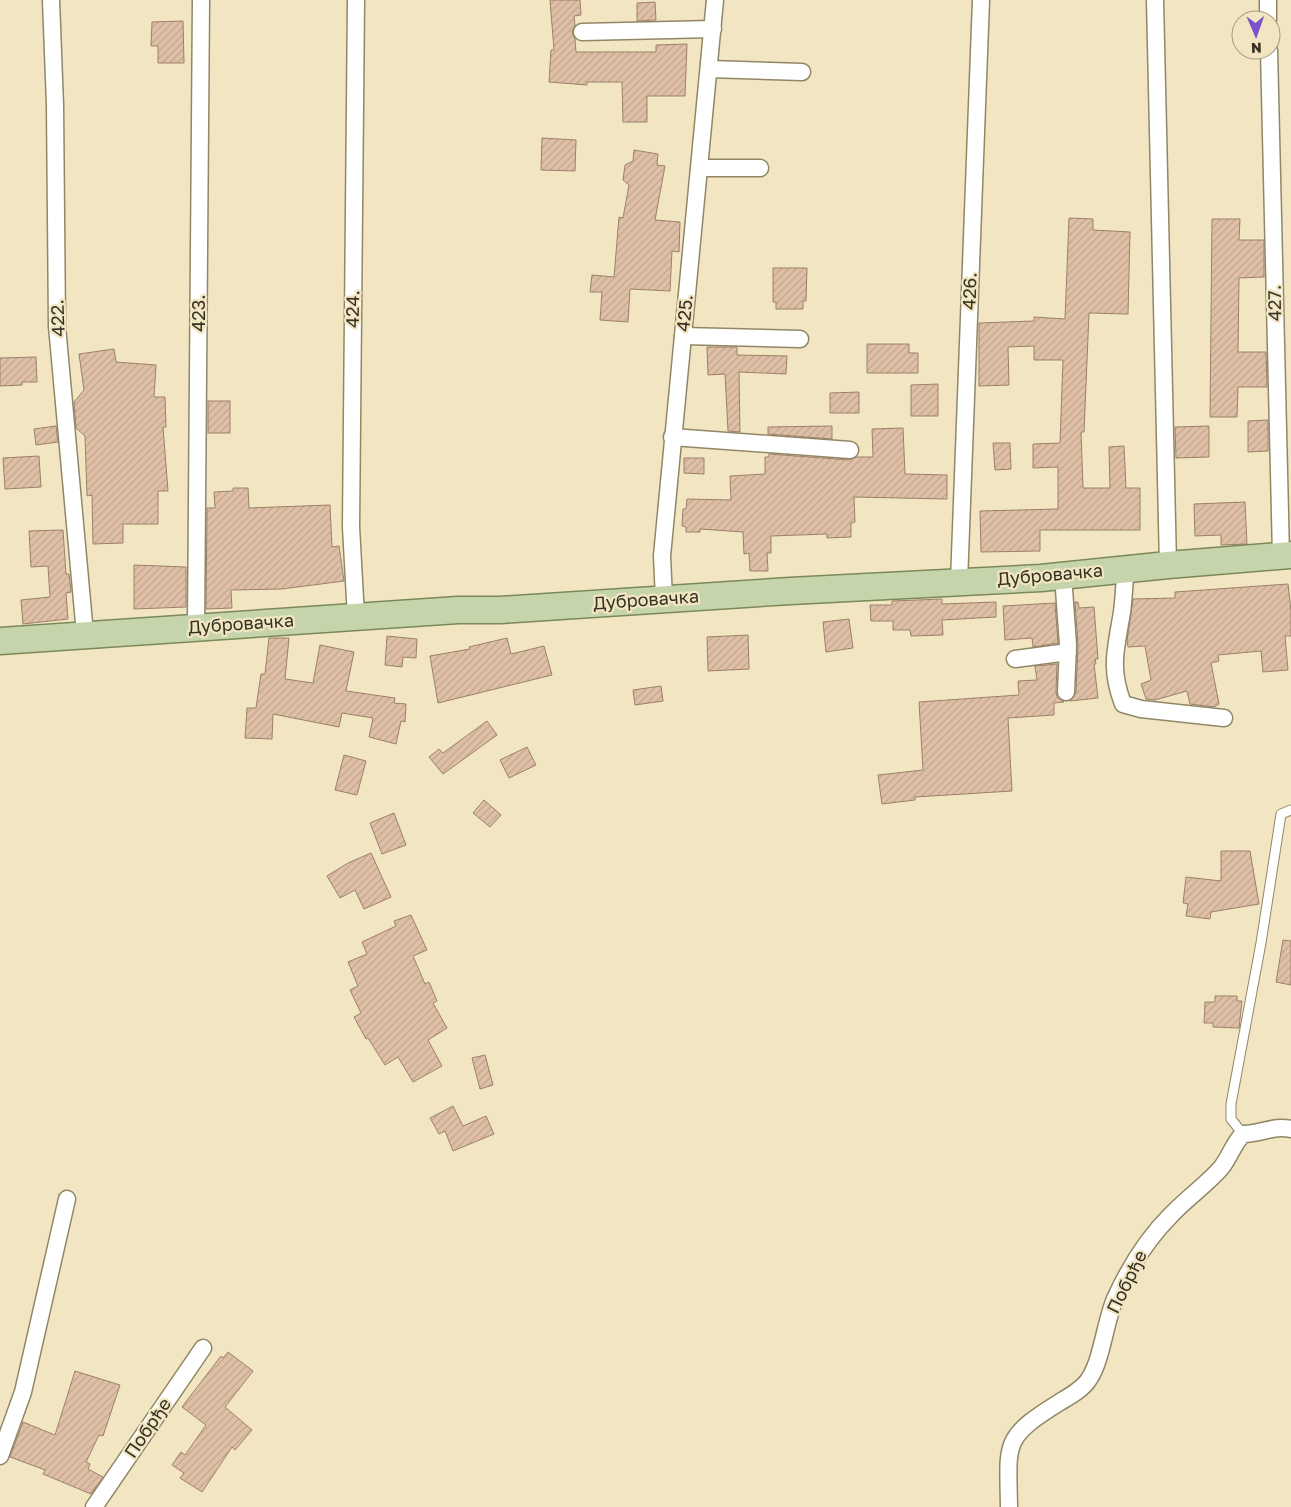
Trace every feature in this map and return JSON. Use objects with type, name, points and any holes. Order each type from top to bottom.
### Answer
[{"type":"main road","name":"Дубровачка","points":[[0,641],[664,598],[958,582],[1286,556]]},
{"type":"street","name":"422.","points":[[51,0],[57,326],[85,634]]},
{"type":"street","name":"423.","points":[[196,627],[201,0]]},
{"type":"street","name":"424.","points":[[356,0],[351,527],[356,617]]},
{"type":"street","name":"425.","points":[[664,598],[662,556],[672,437],[700,168],[715,0]]},
{"type":"street","name":"426.","points":[[958,582],[981,0]]},
{"type":"street","points":[[1155,0],[1168,565]]},
{"type":"street","points":[[582,32],[713,29]]},
{"type":"street","name":"427.","points":[[1269,60],[1286,556]]},
{"type":"street","points":[[709,69],[802,72]]},
{"type":"street","points":[[700,168],[760,168]]},
{"type":"street","points":[[683,336],[800,338]]},
{"type":"street","points":[[672,437],[850,450]]},
{"type":"street","points":[[1126,569],[1122,610],[1113,655],[1116,687],[1123,704],[1141,709],[1224,718]]},
{"type":"street","points":[[1062,575],[1068,652],[1066,692]]},
{"type":"street","points":[[1015,659],[1068,652]]},
{"type":"street","points":[[1243,1134],[1259,1134],[1278,1126],[1291,1129]]},
{"type":"street","name":"Побрђе","points":[[1009,1507],[1008,1455],[1016,1435],[1028,1422],[1078,1391],[1090,1378],[1114,1301],[1148,1240],[1170,1215],[1219,1170],[1231,1154],[1236,1141],[1243,1134]]},
{"type":"street","points":[[0,1456],[22,1392],[67,1199]]},
{"type":"street","name":"Побрђе","points":[[94,1507],[203,1348]]},
{"type":"lane","points":[[1243,1134],[1231,1119],[1231,1104],[1261,943],[1281,814],[1291,810]]},
{"type":"building","points":[[550,0],[580,0],[581,15],[574,16],[575,26],[572,32],[575,39],[576,52],[656,52],[656,45],[687,44],[685,96],[647,96],[647,122],[623,122],[622,82],[587,82],[587,85],[549,82],[551,50],[554,50]]},
{"type":"building","points":[[655,2],[656,20],[637,21],[637,3]]},
{"type":"building","points":[[183,21],[184,63],[158,63],[158,46],[151,46],[152,22]]},
{"type":"building","points":[[542,138],[576,140],[575,171],[541,170]]},
{"type":"building","points":[[634,150],[658,154],[657,165],[665,166],[655,220],[680,222],[679,252],[672,251],[670,291],[630,289],[628,322],[600,320],[602,292],[590,292],[592,275],[614,277],[619,217],[623,218],[629,185],[623,180],[625,165],[633,161]]},
{"type":"building","points":[[1069,218],[1093,219],[1093,230],[1130,232],[1128,314],[1089,313],[1084,432],[1081,432],[1083,488],[1110,488],[1109,447],[1124,446],[1126,488],[1140,488],[1140,530],[1040,530],[1040,551],[981,552],[980,511],[1058,509],[1058,467],[1033,468],[1033,444],[1060,443],[1063,360],[1034,360],[1034,346],[1008,347],[1009,385],[979,386],[979,323],[1034,321],[1034,317],[1065,319]]},
{"type":"building","points":[[1212,219],[1240,219],[1239,240],[1264,240],[1264,277],[1239,278],[1238,352],[1266,352],[1267,387],[1238,387],[1237,417],[1210,417]]},
{"type":"building","points":[[773,268],[807,268],[806,301],[803,301],[803,309],[776,309],[776,302],[773,302]]},
{"type":"building","points":[[867,344],[909,344],[909,353],[918,353],[918,373],[867,373]]},
{"type":"building","points":[[707,347],[737,347],[737,355],[787,356],[786,374],[739,372],[740,432],[728,431],[725,374],[708,375]]},
{"type":"building","points":[[114,349],[116,362],[156,365],[154,397],[165,397],[166,427],[163,427],[168,491],[158,491],[158,524],[123,524],[123,543],[93,544],[92,495],[87,496],[85,436],[76,428],[74,402],[84,390],[79,354]]},
{"type":"building","points":[[36,357],[37,382],[22,382],[22,385],[0,386],[0,358]]},
{"type":"building","points":[[938,384],[938,416],[911,416],[911,385]]},
{"type":"building","points":[[859,392],[859,413],[830,413],[830,393]]},
{"type":"building","points":[[208,401],[230,401],[230,433],[208,433]]},
{"type":"building","points":[[1268,420],[1268,451],[1248,452],[1248,421]]},
{"type":"building","points":[[56,426],[58,442],[36,445],[34,429]]},
{"type":"building","points":[[832,426],[832,439],[768,434],[768,427]]},
{"type":"building","points":[[1209,426],[1209,457],[1176,458],[1175,427]]},
{"type":"building","points":[[903,428],[905,474],[947,475],[947,499],[854,497],[855,522],[851,523],[851,537],[827,538],[827,534],[771,536],[771,553],[767,553],[768,571],[750,571],[749,553],[744,554],[743,532],[700,529],[700,532],[686,532],[686,527],[682,526],[683,509],[686,509],[687,499],[731,500],[730,476],[765,474],[765,457],[769,457],[769,454],[849,460],[856,457],[873,457],[872,429]]},
{"type":"building","points":[[993,443],[1010,443],[1011,469],[995,470]]},
{"type":"building","points":[[39,456],[41,487],[5,489],[3,458]]},
{"type":"building","points":[[684,458],[704,458],[704,474],[684,473]]},
{"type":"building","points":[[233,488],[248,488],[249,508],[330,505],[332,547],[339,546],[344,581],[282,589],[231,590],[232,608],[206,609],[207,508],[215,508],[214,492],[233,491]]},
{"type":"building","points":[[1245,502],[1247,544],[1221,545],[1221,535],[1195,536],[1194,504]]},
{"type":"building","points":[[63,530],[66,574],[69,574],[71,592],[66,593],[68,619],[23,624],[21,600],[50,597],[48,566],[31,567],[29,531]]},
{"type":"building","points":[[134,565],[186,567],[186,607],[134,609]]},
{"type":"building","points":[[1288,584],[1291,636],[1285,636],[1288,670],[1263,672],[1261,651],[1218,655],[1219,661],[1211,663],[1219,704],[1214,707],[1190,704],[1187,691],[1155,700],[1146,699],[1141,684],[1151,680],[1145,646],[1128,647],[1127,641],[1133,599],[1175,598],[1175,592]]},
{"type":"building","points":[[942,599],[942,604],[996,602],[996,617],[942,620],[943,635],[911,636],[910,630],[893,630],[893,621],[871,621],[870,605],[892,605],[892,601]]},
{"type":"building","points":[[1075,602],[1078,602],[1079,608],[1094,607],[1098,659],[1095,659],[1096,664],[1094,664],[1098,698],[1070,701],[1076,692],[1078,645]]},
{"type":"building","points":[[1055,603],[1058,643],[1033,647],[1032,638],[1005,640],[1003,606]]},
{"type":"building","points":[[849,619],[853,648],[826,652],[823,622]]},
{"type":"building","points":[[748,635],[749,669],[708,671],[707,637]]},
{"type":"building","points":[[387,636],[417,639],[416,658],[403,657],[402,667],[385,665]]},
{"type":"building","points":[[269,638],[289,638],[285,679],[313,683],[320,645],[354,652],[346,691],[395,698],[394,703],[406,704],[405,722],[401,721],[396,744],[369,737],[373,718],[342,713],[339,727],[273,714],[272,739],[245,738],[247,708],[256,708],[261,674],[265,674]]},
{"type":"building","points":[[507,638],[511,654],[544,646],[552,675],[438,703],[430,656],[470,649],[469,647]]},
{"type":"building","points":[[1057,664],[1056,692],[1057,697],[1064,702],[1054,703],[1054,715],[1008,718],[1012,791],[915,797],[915,800],[882,804],[878,775],[923,770],[919,702],[1019,695],[1018,681],[1037,680],[1035,666]]},
{"type":"building","points":[[661,686],[663,701],[635,705],[633,690]]},
{"type":"building","points":[[487,721],[497,735],[443,774],[429,757],[439,749],[443,753]]},
{"type":"building","points":[[527,747],[536,765],[509,778],[500,760]]},
{"type":"building","points":[[344,755],[366,761],[357,795],[335,790]]},
{"type":"building","points":[[484,800],[501,815],[490,827],[473,813]]},
{"type":"building","points":[[394,813],[406,845],[382,854],[370,823]]},
{"type":"building","points":[[1221,851],[1250,851],[1259,904],[1211,912],[1210,919],[1186,916],[1188,904],[1183,903],[1186,877],[1221,881]]},
{"type":"building","points":[[371,853],[391,897],[364,909],[355,890],[340,898],[327,876],[348,863]]},
{"type":"building","points":[[411,915],[427,950],[413,956],[425,984],[429,982],[437,1001],[433,1003],[447,1028],[428,1040],[442,1066],[413,1082],[398,1057],[385,1065],[368,1038],[366,1039],[354,1017],[361,1013],[350,990],[358,986],[348,962],[367,954],[362,942],[396,926],[394,921]]},
{"type":"building","points":[[1283,940],[1291,941],[1291,985],[1276,982]]},
{"type":"building","points":[[1215,996],[1237,996],[1237,1001],[1242,1001],[1239,1028],[1213,1027],[1213,1023],[1204,1023],[1205,1002],[1215,1002]]},
{"type":"building","points":[[485,1055],[493,1085],[480,1089],[472,1058]]},
{"type":"building","points":[[453,1106],[463,1126],[486,1116],[494,1134],[453,1151],[445,1131],[439,1134],[430,1118]]},
{"type":"building","points":[[228,1352],[253,1371],[225,1407],[252,1430],[235,1450],[232,1447],[202,1492],[180,1478],[184,1473],[172,1465],[181,1452],[185,1455],[206,1425],[182,1407],[221,1356],[223,1358]]},
{"type":"building","points":[[75,1371],[120,1385],[103,1436],[99,1435],[86,1462],[90,1464],[88,1469],[103,1477],[91,1494],[43,1474],[45,1470],[10,1457],[23,1422],[55,1435]]}]
